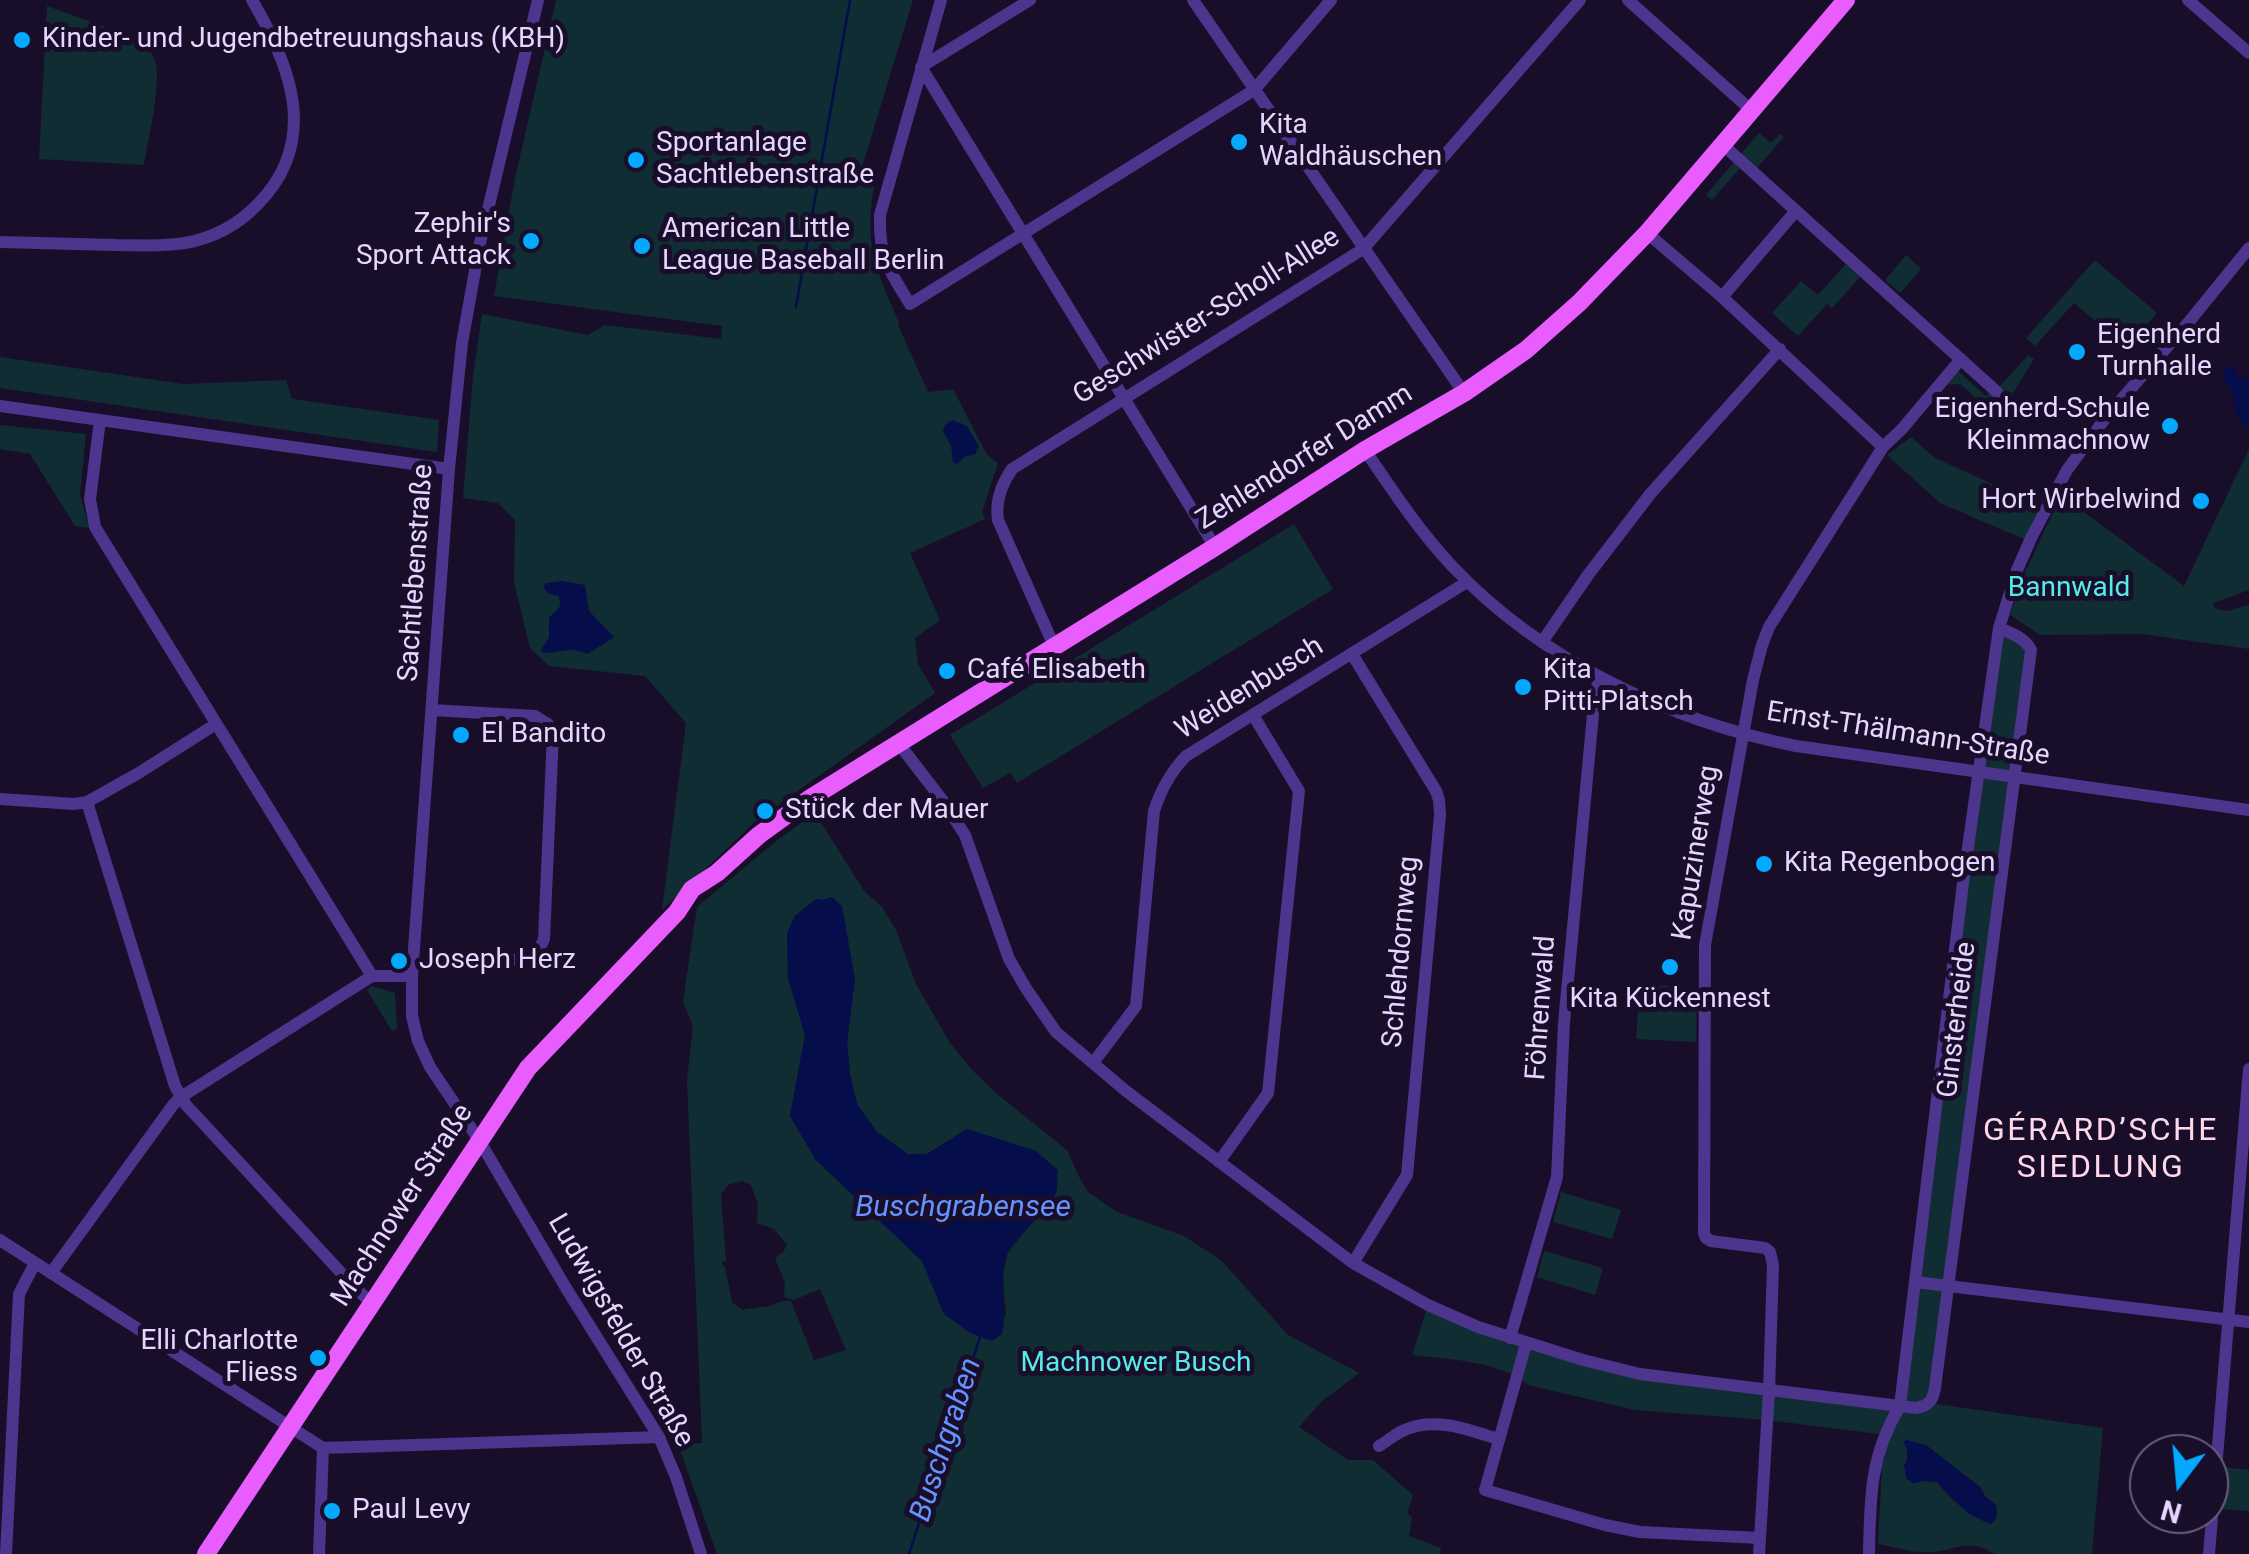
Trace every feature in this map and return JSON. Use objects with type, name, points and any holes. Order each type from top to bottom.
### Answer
[{"type":"main road","name":"Zehlendorfer Damm","points":[[699,889],[788,813],[1365,450],[1464,393],[1526,350],[1579,303],[1646,233],[1846,0]]},
{"type":"main road","name":"Machnower Straße","points":[[206,1554],[528,1068],[699,889]]},
{"type":"street","points":[[0,242],[181,244],[226,230],[247,215],[280,175],[290,151],[294,120],[286,66],[252,0]]},
{"type":"street","name":"Sachtlebenstraße","points":[[479,1140],[424,1054],[412,1016],[412,976],[462,343],[480,244],[538,0]]},
{"type":"street","points":[[941,0],[880,215],[884,261],[910,304],[1254,90],[1331,0]]},
{"type":"street","points":[[921,67],[1030,0]]},
{"type":"street","points":[[1193,0],[1464,393]]},
{"type":"street","name":"Geschwister-Scholl-Allee","points":[[1054,646],[998,520],[996,506],[1012,468],[1364,249],[1580,0]]},
{"type":"street","points":[[1628,0],[1751,110]]},
{"type":"street","points":[[2188,0],[2249,53]]},
{"type":"street","points":[[921,67],[1215,547]]},
{"type":"street","points":[[1722,144],[1997,392]]},
{"type":"street","points":[[1722,296],[1796,212]]},
{"type":"street","points":[[1646,233],[1722,296],[1884,446]]},
{"type":"street","name":"Ginsterheide","points":[[1869,1554],[1875,1466],[1881,1442],[1900,1406],[1961,901],[2000,628],[2032,536],[2078,454],[2249,248]]},
{"type":"street","points":[[1542,642],[1651,493],[1780,349]]},
{"type":"street","name":"Kapuzinerweg","points":[[1769,1391],[1773,1265],[1770,1252],[1712,1241],[1704,1233],[1706,945],[1742,734],[1756,665],[1769,628],[1884,446],[1961,359]]},
{"type":"street","points":[[0,406],[450,468]]},
{"type":"street","points":[[100,420],[90,500],[95,527],[372,976]]},
{"type":"street","name":"Ernst-Thälmann-Straße","points":[[1365,450],[1434,546],[1467,582],[1542,642],[1600,677],[1654,702],[1742,734],[1812,749],[2249,810]]},
{"type":"street","name":"Weidenbusch","points":[[1092,1063],[1136,1006],[1154,811],[1174,769],[1186,756],[1467,582]]},
{"type":"street","name":"Ginsterheide","points":[[1900,1406],[1923,1407],[1933,1398],[2015,778],[2031,650],[2018,636],[2000,628]]},
{"type":"street","name":"Schlehdornweg","points":[[1352,654],[1436,791],[1440,815],[1407,1175],[1353,1263]]},
{"type":"street","name":"Föhrenwald","points":[[1510,1338],[1557,1176],[1571,936],[1600,677]]},
{"type":"street","points":[[432,710],[535,716],[548,724],[554,734],[543,942],[527,960],[501,960]]},
{"type":"street","points":[[1219,1162],[1268,1093],[1299,791],[1253,715]]},
{"type":"street","points":[[0,800],[87,802],[216,724]]},
{"type":"street","points":[[899,744],[943,801],[964,836],[1009,958],[1056,1032],[1353,1263],[1428,1306],[1510,1338],[1640,1374],[1900,1406]]},
{"type":"street","points":[[87,802],[182,1097],[372,1303]]},
{"type":"street","points":[[51,1273],[182,1097],[372,976],[412,976]]},
{"type":"street","points":[[2209,1554],[2249,1069]]},
{"type":"street","name":"Ludwigsfelder Straße","points":[[479,1140],[659,1437],[700,1554]]},
{"type":"street","points":[[0,1240],[323,1448],[659,1437]]},
{"type":"street","points":[[6,1554],[19,1294],[35,1263]]},
{"type":"street","points":[[1915,1282],[2249,1322]]},
{"type":"street","points":[[1526,1344],[1485,1490],[1640,1532],[1760,1538]]},
{"type":"street","points":[[1759,1554],[1769,1391]]},
{"type":"street","points":[[1379,1446],[1408,1428],[1432,1424],[1498,1438]]},
{"type":"street","points":[[319,1554],[323,1448]]},
{"type":"green space","points":[[556,0],[913,0],[859,177],[875,182],[870,222],[874,255],[898,325],[928,392],[953,389],[987,455],[998,463],[982,512],[985,519],[910,553],[940,620],[915,638],[918,664],[935,693],[757,820],[662,910],[686,723],[645,676],[549,666],[530,648],[514,582],[515,520],[498,503],[463,498],[482,314],[588,335],[605,325],[721,339],[722,326],[494,296],[515,178]]},
{"type":"green space","points":[[47,6],[134,37],[152,53],[157,83],[144,165],[39,159]]},
{"type":"green space","points":[[1759,133],[1771,143],[1780,134],[1784,137],[1756,169],[1746,161],[1712,200],[1706,195]]},
{"type":"green space","points":[[1906,255],[1921,269],[1900,293],[1885,280]]},
{"type":"green space","points":[[2095,260],[2157,313],[2127,348],[2074,303],[2035,346],[2026,338]]},
{"type":"green space","points":[[1847,263],[1861,276],[1832,308],[1827,304],[1798,336],[1772,313],[1801,281],[1818,295]]},
{"type":"green space","points":[[2028,355],[2034,359],[1998,417],[1960,384],[1946,385],[1958,371],[1986,396],[1991,390],[1994,393]]},
{"type":"green space","points":[[0,357],[183,384],[286,380],[292,399],[439,420],[437,452],[0,388]]},
{"type":"green space","points":[[0,425],[86,434],[80,494],[89,528],[75,526],[30,454],[0,449]]},
{"type":"green space","name":"Bannwald","points":[[1911,437],[1935,458],[2041,506],[2024,539],[1940,503],[1887,455]]},
{"type":"green space","name":"Bannwald","points":[[2249,449],[2249,590],[2213,603],[2215,609],[2227,611],[2249,605],[2249,649],[2142,634],[2040,635],[2010,615],[2061,495],[2184,586]]},
{"type":"green space","points":[[1294,524],[1333,589],[1017,783],[1010,773],[983,788],[950,735]]},
{"type":"green space","points":[[1999,628],[2028,644],[1930,1403],[2103,1428],[2092,1554],[1995,1554],[1971,1546],[1926,1552],[1878,1544],[1882,1466],[1889,1441],[1879,1434],[1635,1410],[1528,1385],[1488,1366],[1412,1355],[1428,1305],[1583,1360],[1900,1405]],"holes":[[[1904,1442],[1926,1445],[1980,1487],[1996,1505],[1994,1521],[1990,1524],[1968,1512],[1937,1482],[1913,1483],[1904,1465]]]},
{"type":"green space","name":"Machnower Busch","points":[[815,813],[864,891],[882,907],[896,930],[916,984],[950,1043],[996,1093],[1068,1151],[1088,1192],[1117,1212],[1184,1236],[1222,1261],[1288,1335],[1359,1373],[1321,1402],[1299,1427],[1348,1460],[1373,1460],[1413,1495],[1407,1513],[1412,1517],[1409,1536],[1441,1548],[1440,1554],[717,1554],[678,1444],[702,1443],[687,1080],[693,1026],[683,1001],[697,907]],"holes":[[[816,899],[822,900],[849,1022],[847,1044],[857,1104],[877,1132],[908,1154],[927,1154],[967,1129],[1035,1151],[1028,1227],[1007,1254],[1003,1278],[1006,1317],[944,1314],[922,1261],[816,1160],[790,1116],[805,1035],[788,978],[787,934],[795,916]],[[743,1181],[751,1185],[758,1204],[757,1223],[774,1229],[787,1245],[775,1258],[785,1283],[784,1297],[794,1300],[820,1289],[846,1350],[814,1360],[791,1301],[743,1310],[732,1302],[722,1262],[726,1261],[721,1194],[729,1184]]]},
{"type":"green space","points":[[1640,984],[1697,988],[1696,1042],[1636,1039]]},
{"type":"green space","points":[[372,986],[395,993],[397,1029],[392,1031],[367,990]]},
{"type":"green space","points":[[1561,1192],[1621,1210],[1612,1239],[1553,1222]]},
{"type":"green space","points":[[1544,1251],[1603,1268],[1595,1295],[1537,1277]]},
{"type":"green space","points":[[2229,1468],[2249,1470],[2249,1511],[2229,1510]]},
{"type":"water","points":[[2230,366],[2238,377],[2249,379],[2249,425],[2241,425],[2233,391],[2222,373]]},
{"type":"water","points":[[952,420],[967,426],[979,447],[975,454],[957,464],[943,431]]},
{"type":"water","points":[[561,581],[585,585],[589,611],[614,637],[588,654],[541,650],[549,637],[549,618],[560,603],[558,596],[547,593],[543,586]]},
{"type":"water","name":"Buschgrabensee","points":[[832,897],[842,906],[855,979],[847,1044],[850,1074],[857,1104],[877,1132],[908,1154],[927,1154],[967,1129],[1036,1151],[1058,1170],[1053,1199],[1007,1255],[1002,1334],[992,1341],[970,1333],[944,1314],[922,1261],[816,1160],[790,1116],[805,1035],[788,978],[787,934],[795,916],[816,899]]},
{"type":"water","points":[[1903,1442],[1926,1445],[1980,1487],[1996,1505],[1993,1522],[1969,1514],[1937,1482],[1913,1483],[1906,1478],[1904,1465],[1908,1454]]},
{"type":"waterway","name":"Buschgraben","points":[[796,307],[850,0]]},
{"type":"waterway","name":"Buschgraben","points":[[909,1554],[980,1337]]},
{"type":"place","name":"Kinder- und Jugendbetreuungshaus (KBH)","points":[[22,40]]},
{"type":"place","name":"Kita Waldhäuschen","points":[[1239,142]]},
{"type":"place","name":"Sportanlage Sachtlebenstraße","points":[[636,160]]},
{"type":"place","name":"Zephir's Sport Attack","points":[[531,241]]},
{"type":"place","name":"American Little League Baseball Berlin","points":[[642,246]]},
{"type":"place","name":"Eigenherd Turnhalle","points":[[2077,352]]},
{"type":"place","name":"Eigenherd-Schule Kleinmachnow","points":[[2170,426]]},
{"type":"place","name":"Hort Wirbelwind","points":[[2201,501]]},
{"type":"place","name":"Café Elisabeth","points":[[947,671]]},
{"type":"place","name":"Kita Pitti-Platsch","points":[[1523,687]]},
{"type":"place","name":"El Bandito","points":[[461,735]]},
{"type":"place","name":"Stück der Mauer","points":[[765,811]]},
{"type":"place","name":"Kita Regenbogen","points":[[1764,864]]},
{"type":"place","name":"Joseph Herz","points":[[399,961]]},
{"type":"place","name":"Kita Kückennest","points":[[1670,967]]},
{"type":"place","name":"Elli Charlotte Fliess","points":[[318,1358]]},
{"type":"place","name":"Paul Levy","points":[[332,1511]]},
{"type":"district","name":"GÉRARD’SCHE SIEDLUNG","points":[[2101,1150]]}]
